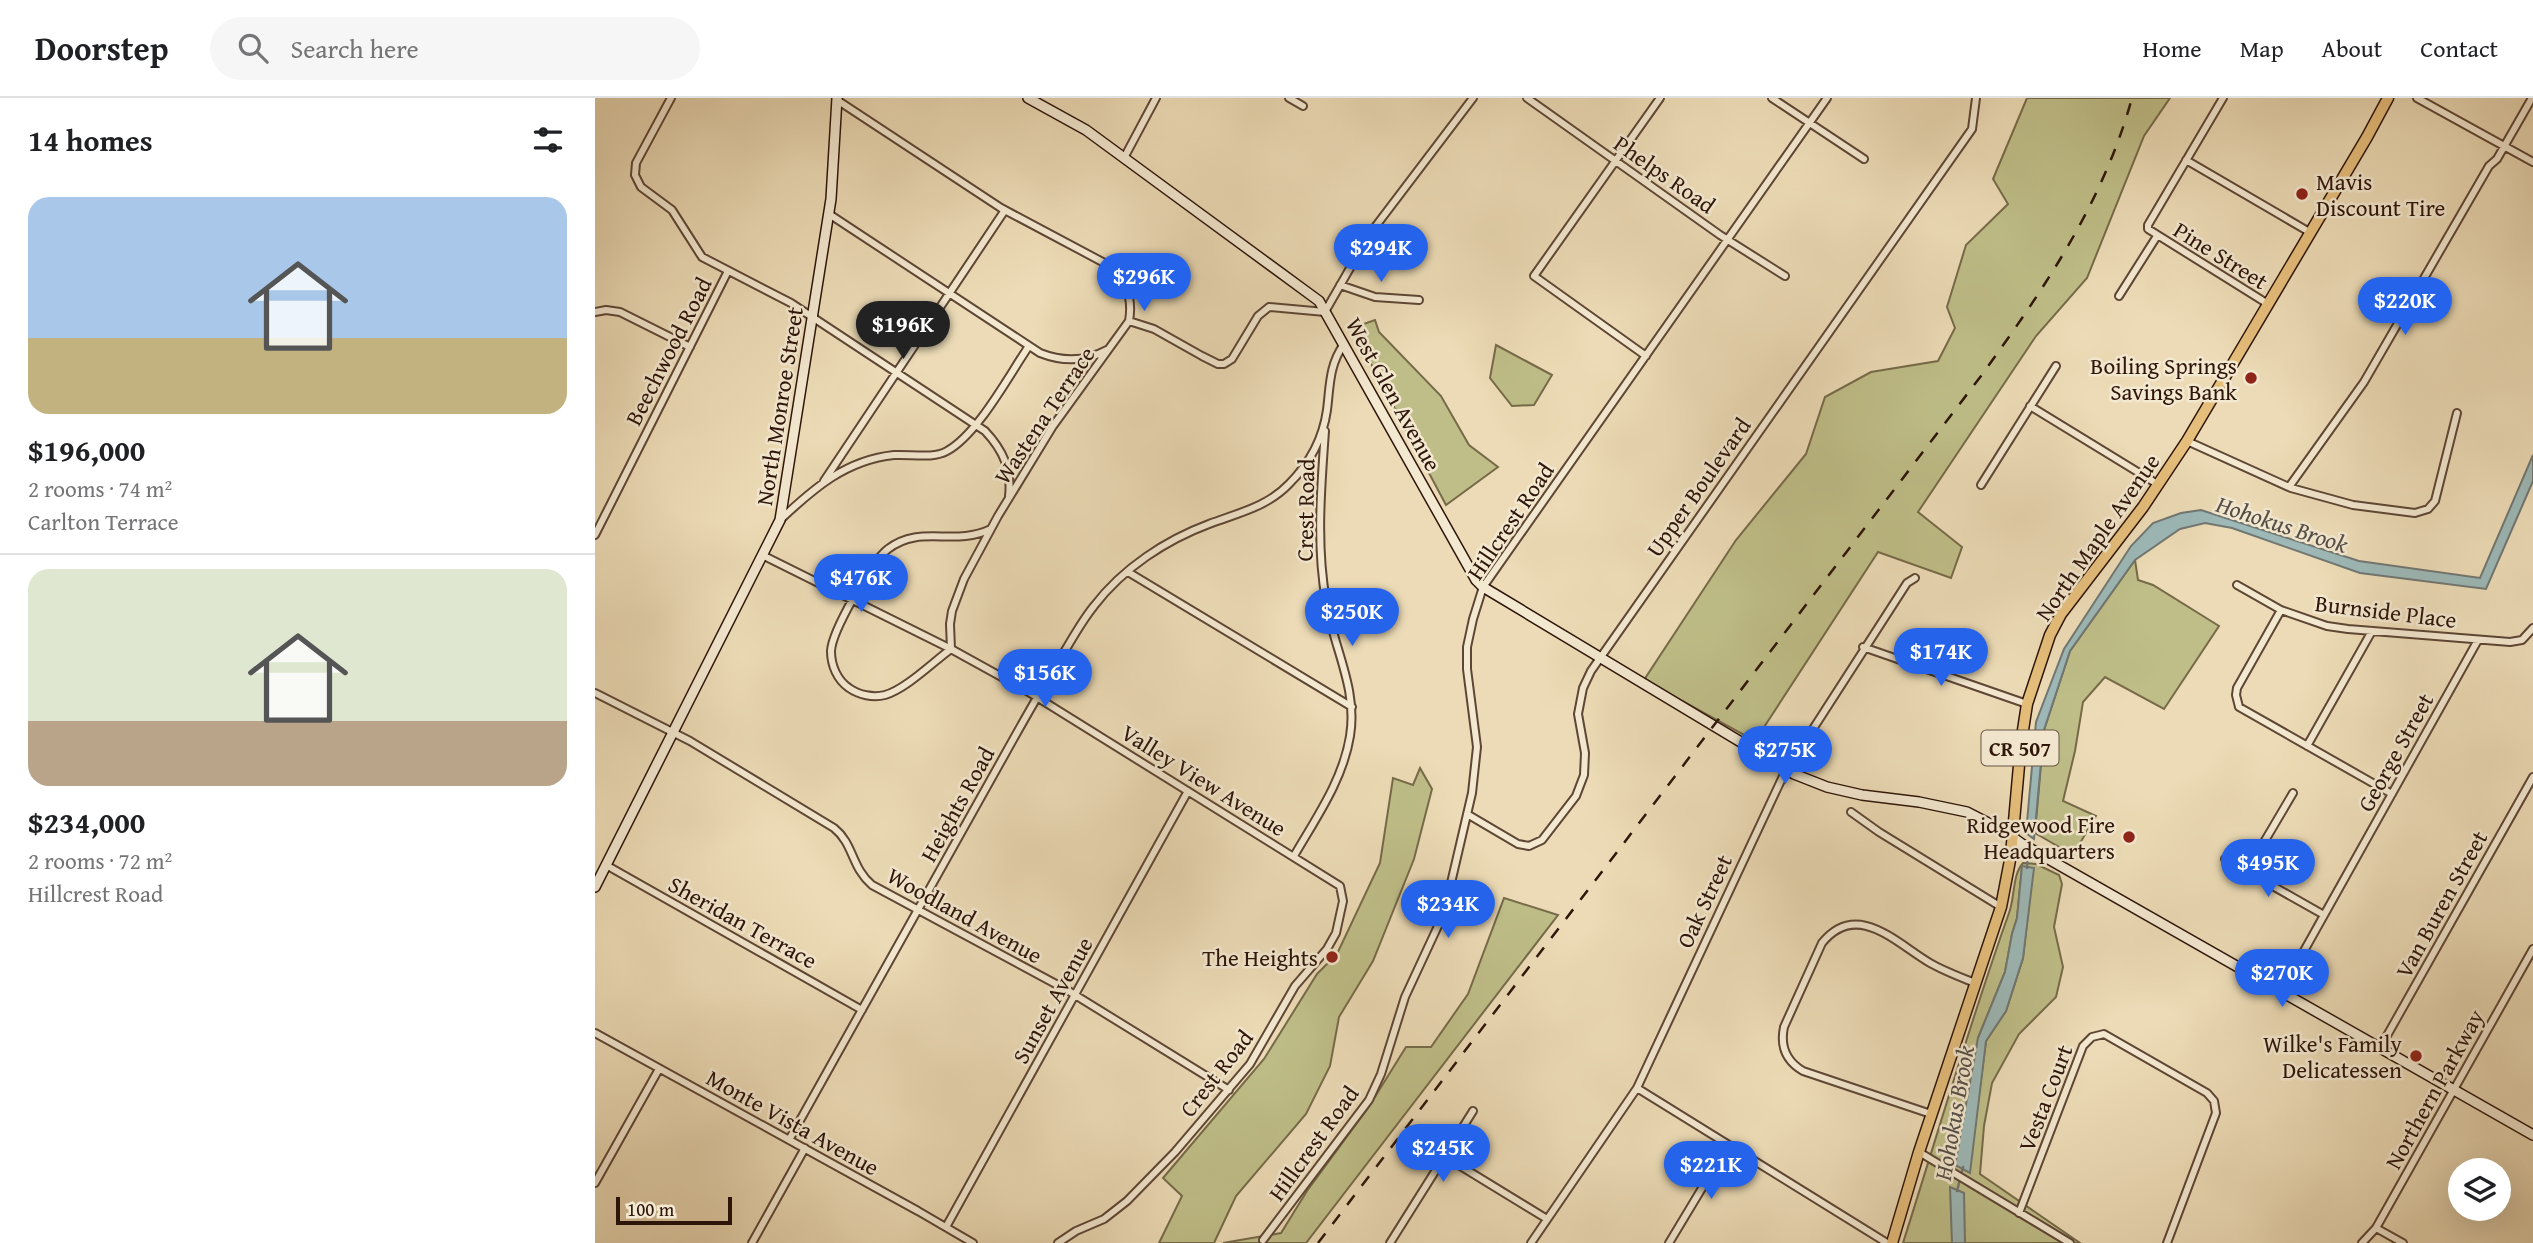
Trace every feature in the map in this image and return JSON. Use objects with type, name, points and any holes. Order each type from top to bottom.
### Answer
[{"type":"main road","name":"North Maple Avenue","points":[[1889,1243],[2001,907],[2013,838],[2027,704],[2050,635],[2061,614],[2159,485],[2187,441],[2388,98]]},
{"type":"street","name":"Beechwood Road","points":[[595,535],[728,271],[702,257],[672,210],[641,187],[635,176],[636,163],[671,98]]},
{"type":"street","name":"West Glen Avenue","points":[[1028,98],[1086,130],[1317,299],[1327,311],[1476,580],[1483,587],[1786,769],[1843,791],[1966,811],[2533,1135]]},
{"type":"street","points":[[1124,158],[1156,98]]},
{"type":"street","points":[[1289,98],[1303,106]]},
{"type":"street","points":[[837,99],[1005,210],[1112,267],[1124,282],[1131,301],[1129,321],[1154,329],[1218,364],[1224,364],[1232,359],[1258,316],[1269,307],[1327,311],[1369,235],[1473,98]]},
{"type":"street","name":"Phelps Road","points":[[1527,98],[1785,276]]},
{"type":"street","points":[[1646,356],[1534,276],[1660,98]]},
{"type":"street","points":[[1772,98],[1864,159]]},
{"type":"street","name":"Hillcrest Road","points":[[1263,1240],[1360,1112],[1375,1087],[1405,997],[1444,913],[1475,778],[1477,747],[1467,669],[1467,647],[1483,587],[1827,98]]},
{"type":"street","name":"Upper Boulevard","points":[[1467,814],[1523,846],[1536,844],[1576,796],[1585,764],[1579,728],[1580,701],[1591,671],[1972,129],[1976,98]]},
{"type":"street","points":[[2119,296],[2157,236],[2149,232],[2148,225],[2223,98]]},
{"type":"street","points":[[2417,98],[2533,162]]},
{"type":"street","points":[[2289,487],[2364,382],[2489,166],[2497,159],[2532,98]]},
{"type":"street","name":"North Monroe Street","points":[[595,887],[780,520],[829,214],[837,99]]},
{"type":"street","points":[[2186,160],[2311,233]]},
{"type":"street","points":[[824,481],[1005,210]]},
{"type":"street","points":[[829,214],[1029,346],[1051,357],[1074,360],[1096,355],[1111,346]]},
{"type":"street","name":"Pine Street","points":[[2157,236],[2268,304]]},
{"type":"street","points":[[728,271],[792,303],[975,425],[994,441],[1005,459],[1010,482],[1009,499]]},
{"type":"street","points":[[1340,285],[1375,297],[1419,300]]},
{"type":"street","points":[[595,312],[620,312],[690,347]]},
{"type":"street","name":"Wastena Terrace","points":[[951,649],[950,624],[958,592],[992,528],[1068,403],[1129,321]]},
{"type":"street","name":"Heights Road","points":[[789,1140],[1037,697],[1095,605],[1128,572],[1151,554],[1188,532],[1248,511],[1275,496],[1298,475],[1315,449],[1325,420],[1330,374],[1344,344]]},
{"type":"street","points":[[780,520],[824,481],[858,463],[875,458],[944,453],[955,446],[975,425],[1029,346]]},
{"type":"street","points":[[1981,485],[2056,366]]},
{"type":"street","points":[[2030,406],[2159,485]]},
{"type":"street","points":[[2187,441],[2289,487],[2367,508],[2415,513],[2423,512],[2434,504],[2437,497],[2457,413]]},
{"type":"street","name":"Crest Road","points":[[1058,1243],[1066,1236],[1093,1225],[1116,1211],[1175,1152],[1257,1055],[1295,986],[1327,949],[1336,933],[1343,901],[1340,886],[1294,856],[1340,774],[1348,746],[1352,707],[1349,683],[1329,615],[1321,566],[1319,514],[1325,420]]},
{"type":"street","points":[[951,649],[894,691],[876,696],[858,693],[849,688],[838,675],[831,652],[837,630],[853,601],[874,564],[889,548],[921,536],[965,538],[992,528]]},
{"type":"street","name":"Valley View Avenue","points":[[762,555],[951,649],[1037,697],[1294,856]]},
{"type":"street","points":[[1128,572],[1352,707]]},
{"type":"street","name":"Oak Street","points":[[1531,1243],[1637,1088],[1786,769],[1863,647],[1907,583],[1915,578]]},
{"type":"street","name":"Burnside Place","points":[[2237,585],[2281,610],[2327,625],[2515,642],[2528,636],[2533,628]]},
{"type":"street","points":[[2281,610],[2237,688],[2237,701],[2244,711],[2392,794]]},
{"type":"street","points":[[2307,746],[2372,631]]},
{"type":"street","name":"George Street","points":[[2281,992],[2478,640]]},
{"type":"street","points":[[1863,647],[2027,704]]},
{"type":"street","name":"Woodland Avenue","points":[[595,692],[673,732],[834,828],[845,840],[854,863],[864,878],[1075,995],[1229,1090]]},
{"type":"street","name":"Van Buren Street","points":[[2380,1048],[2533,776]]},
{"type":"street","name":"Sunset Avenue","points":[[946,1227],[1188,791]]},
{"type":"street","points":[[2247,871],[2293,793]]},
{"type":"street","points":[[1851,812],[2001,907]]},
{"type":"street","points":[[2225,859],[2324,915]]},
{"type":"street","name":"Sheridan Terrace","points":[[606,865],[862,1010]]},
{"type":"street","points":[[1931,1114],[1803,1070],[1785,1054],[1782,1036],[1784,1027],[1822,943],[1835,929],[1844,926],[1871,926],[1943,970],[1975,983]]},
{"type":"street","name":"Northern Parkway","points":[[2362,1243],[2376,1228],[2533,949]]},
{"type":"street","name":"Monte Vista Avenue","points":[[595,1033],[973,1243]]},
{"type":"street","name":"Vesta Court","points":[[2019,1213],[2084,1046],[2092,1037],[2104,1034],[2207,1093],[2216,1107],[2167,1243]]},
{"type":"street","points":[[595,1183],[659,1069]]},
{"type":"street","points":[[1637,1088],[1889,1243]]},
{"type":"street","points":[[1390,1243],[1473,1111]]},
{"type":"street","points":[[1669,1243],[1728,1144]]},
{"type":"street","points":[[752,1243],[805,1148]]},
{"type":"street","points":[[1919,1152],[2070,1243]]},
{"type":"street","points":[[1444,1156],[1547,1219]]},
{"type":"street","points":[[2376,1228],[2403,1243]]},
{"type":"shaded area","points":[[2027,98],[2170,98],[2144,136],[2087,278],[2036,336],[1918,512],[1962,547],[1951,578],[1878,552],[1755,741],[1644,680],[1736,540],[1806,454],[1825,397],[1871,372],[1938,361],[1955,328],[1947,307],[1966,245],[2008,204],[1993,179]]},
{"type":"shaded area","points":[[1375,320],[1379,332],[1441,396],[1469,445],[1498,467],[1446,505],[1352,328]]},
{"type":"shaded area","points":[[1496,345],[1552,375],[1534,405],[1512,406],[1490,378]]},
{"type":"shaded area","points":[[2135,560],[2138,580],[2153,585],[2219,626],[2164,709],[2105,677],[2083,702],[2063,801],[2096,816],[2073,855],[2035,833],[2044,730],[2070,651]]},
{"type":"shaded area","points":[[1420,768],[1432,789],[1414,859],[1373,961],[1339,1017],[1330,1066],[1306,1114],[1236,1196],[1214,1243],[1159,1243],[1182,1196],[1163,1178],[1264,1059],[1317,974],[1337,954],[1380,863],[1393,778],[1413,785]]},
{"type":"shaded area","points":[[2023,863],[2036,864],[2059,875],[2062,884],[2054,927],[2063,967],[2056,997],[2019,1034],[1992,1083],[1984,1126],[1980,1174],[2080,1243],[1903,1243],[2011,907],[2019,868]],"holes":[[[2022,867],[2033,869],[2023,958],[2006,1011],[1986,1041],[1969,1173],[1978,1038],[2005,972],[2017,918]]]},
{"type":"shaded area","points":[[1504,898],[1558,915],[1306,1243],[1223,1243],[1281,1233],[1307,1191],[1368,1108],[1406,1047],[1431,1047],[1468,994]]},
{"type":"water","points":[[2533,455],[2533,481],[2486,589],[2360,573],[2232,528],[2205,523],[2180,529],[2135,560],[2070,651],[2044,730],[2034,839],[2026,833],[2036,722],[2064,649],[2131,546],[2153,523],[2181,513],[2201,510],[2359,561],[2480,578]]},
{"type":"water","name":"Hohokus Brook","points":[[2022,866],[2034,868],[2023,958],[2006,1011],[1986,1041],[1970,1173],[1955,1165],[1978,1038],[2005,972],[2017,918]]},
{"type":"water","name":"Hohokus Brook","points":[[1950,1187],[1964,1193],[1965,1243],[1952,1243]]},
{"type":"waterway","name":"Hohokus Brook","points":[[2027,868],[2028,850]]},
{"type":"waterway","name":"Hohokus Brook","points":[[1957,1191],[1963,1167]]},
{"type":"railway","points":[[1318,1243],[1981,376],[2069,244],[2105,174],[2132,98]]},
{"type":"place","name":"Mavis Discount Tire","points":[[2302,194]]},
{"type":"place","name":"Boiling Springs Savings Bank","points":[[2251,378]]},
{"type":"place","name":"Ridgewood Fire Headquarters","points":[[2129,837]]},
{"type":"place","name":"The Heights","points":[[1332,957]]},
{"type":"place","name":"Wilke's Family Delicatessen","points":[[2416,1056]]}]
